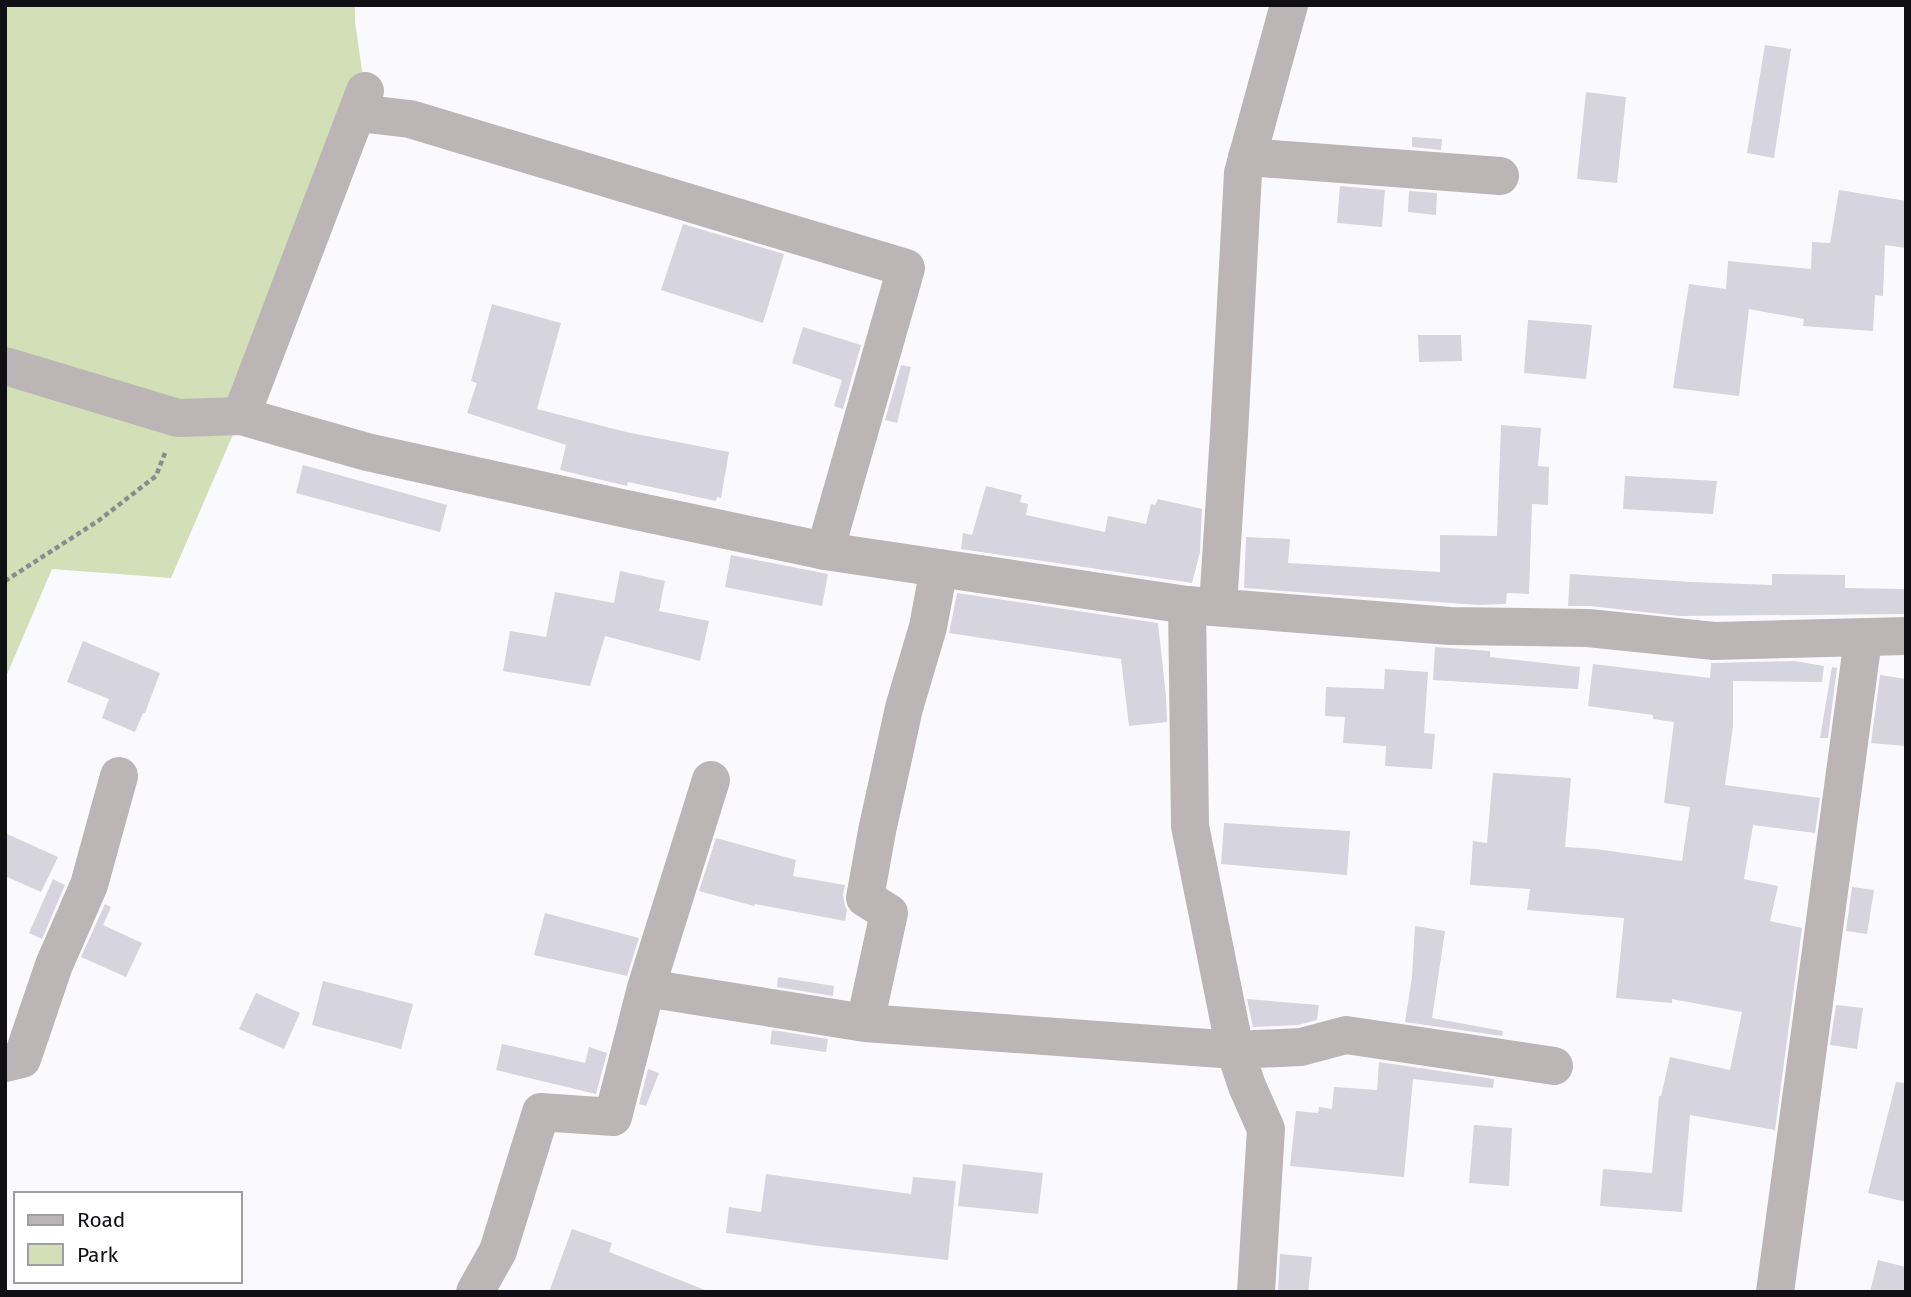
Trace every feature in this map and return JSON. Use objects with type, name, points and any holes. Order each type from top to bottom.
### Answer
[{"type":"street","points":[[1256,1292],[1266,1129],[1235,1050],[1190,826],[1203,606],[1230,420],[1243,173],[1289,5]]},
{"type":"street","points":[[241,416],[361,102],[906,268],[825,551]]},
{"type":"street","points":[[1247,157],[1500,176]]},
{"type":"street","points":[[5,366],[178,418],[241,416],[367,452],[825,551],[1203,606],[1450,626],[1588,628],[1714,641],[1906,636]]},
{"type":"street","points":[[865,1023],[888,913],[865,898],[904,708],[928,627],[939,568]]},
{"type":"street","points":[[1778,1291],[1863,639]]},
{"type":"street","points":[[5,1063],[22,1059],[54,965],[89,885],[119,776]]},
{"type":"street","points":[[475,1292],[498,1251],[541,1112],[613,1117],[646,988],[711,780]]},
{"type":"street","points":[[646,988],[865,1023],[1235,1050],[1301,1047],[1346,1035],[1554,1066]]},
{"type":"path","points":[[5,582],[98,521],[156,476],[178,418]]},
{"type":"green space","points":[[5,5],[355,5],[365,91],[241,416],[171,578],[52,569],[5,679]]},
{"type":"building","points":[[1765,45],[1791,49],[1774,158],[1747,153]]},
{"type":"building","points":[[1586,92],[1626,97],[1617,183],[1577,179]]},
{"type":"building","points":[[1412,137],[1442,139],[1441,150],[1412,147]]},
{"type":"building","points":[[1340,186],[1385,190],[1382,227],[1337,223]]},
{"type":"building","points":[[1839,190],[1906,201],[1906,248],[1885,245],[1883,296],[1875,295],[1873,331],[1803,326],[1804,319],[1749,309],[1739,396],[1673,388],[1689,284],[1726,289],[1728,261],[1811,269],[1812,242],[1830,243]]},
{"type":"building","points":[[1409,191],[1437,193],[1436,215],[1408,212]]},
{"type":"building","points":[[683,224],[784,254],[763,323],[661,290]]},
{"type":"building","points":[[492,304],[561,323],[537,409],[626,432],[729,452],[721,498],[717,497],[716,501],[628,482],[627,486],[560,470],[566,445],[467,413],[477,383],[471,381]]},
{"type":"building","points":[[1528,320],[1592,325],[1586,379],[1524,373]]},
{"type":"building","points":[[803,327],[861,345],[843,409],[834,406],[842,380],[792,363]]},
{"type":"building","points":[[1418,335],[1461,335],[1462,361],[1419,362]]},
{"type":"building","points":[[901,365],[911,367],[897,423],[885,420]]},
{"type":"building","points":[[1501,425],[1541,428],[1538,466],[1549,467],[1548,505],[1532,504],[1529,594],[1507,593],[1506,604],[1478,605],[1244,588],[1246,537],[1290,539],[1288,563],[1440,572],[1440,535],[1497,536]]},
{"type":"building","points":[[303,465],[447,505],[440,532],[296,493]]},
{"type":"building","points":[[1625,476],[1717,481],[1713,514],[1623,509]]},
{"type":"building","points":[[986,486],[1022,495],[1020,502],[1028,504],[1026,515],[1105,532],[1108,516],[1146,524],[1151,504],[1155,505],[1158,499],[1202,509],[1200,552],[1192,583],[961,549],[963,533],[972,535]]},
{"type":"building","points":[[731,555],[828,574],[822,606],[725,587]]},
{"type":"building","points":[[620,571],[665,581],[659,611],[709,621],[700,661],[605,636],[590,686],[503,671],[510,631],[546,637],[555,592],[614,603]]},
{"type":"building","points":[[1570,574],[1772,585],[1772,574],[1845,575],[1845,588],[1906,589],[1906,614],[1680,616],[1568,606]]},
{"type":"building","points":[[957,593],[1158,623],[1167,722],[1129,726],[1121,659],[949,633]]},
{"type":"building","points":[[83,641],[160,673],[135,732],[102,718],[109,699],[67,682]]},
{"type":"building","points":[[1435,647],[1490,651],[1490,657],[1580,667],[1578,689],[1433,680]]},
{"type":"building","points":[[1794,661],[1824,666],[1822,682],[1733,681],[1733,726],[1725,785],[1820,798],[1815,833],[1753,825],[1744,879],[1778,886],[1770,921],[1802,928],[1775,1130],[1690,1115],[1682,1212],[1600,1206],[1603,1169],[1652,1173],[1659,1096],[1670,1057],[1730,1070],[1742,1012],[1672,999],[1672,1003],[1616,998],[1624,918],[1527,910],[1530,889],[1470,885],[1473,841],[1487,843],[1493,773],[1571,778],[1565,847],[1682,861],[1690,807],[1664,803],[1674,722],[1653,719],[1653,715],[1588,706],[1593,664],[1710,678],[1711,663]]},
{"type":"building","points":[[1832,667],[1837,668],[1828,738],[1820,738]]},
{"type":"building","points":[[1385,669],[1428,672],[1424,733],[1435,734],[1432,769],[1385,766],[1386,746],[1343,743],[1345,717],[1325,716],[1326,687],[1384,689]]},
{"type":"building","points":[[1880,675],[1906,679],[1906,746],[1871,743]]},
{"type":"building","points":[[1224,823],[1350,831],[1347,875],[1221,864]]},
{"type":"building","points":[[5,833],[58,857],[41,892],[5,876]]},
{"type":"building","points":[[716,838],[796,860],[793,876],[845,885],[845,921],[755,904],[754,906],[699,891]]},
{"type":"building","points":[[53,879],[65,885],[42,939],[29,933]]},
{"type":"building","points":[[1852,887],[1874,890],[1867,934],[1846,931]]},
{"type":"building","points":[[105,904],[111,907],[103,925],[142,943],[126,977],[81,957]]},
{"type":"building","points":[[545,913],[639,938],[627,976],[534,955]]},
{"type":"building","points":[[1415,926],[1445,931],[1432,1018],[1503,1031],[1502,1036],[1405,1022],[1412,977]]},
{"type":"building","points":[[778,977],[834,986],[833,996],[777,987]]},
{"type":"building","points":[[323,981],[413,1004],[401,1049],[312,1025]]},
{"type":"building","points":[[256,993],[300,1013],[284,1049],[239,1029]]},
{"type":"building","points":[[1247,999],[1319,1005],[1317,1020],[1298,1025],[1253,1027]]},
{"type":"building","points":[[1836,1005],[1863,1008],[1857,1049],[1830,1045]]},
{"type":"building","points":[[772,1030],[828,1039],[826,1052],[770,1044]]},
{"type":"building","points":[[502,1044],[585,1063],[589,1047],[607,1053],[596,1094],[496,1070]]},
{"type":"building","points":[[1379,1062],[1494,1079],[1493,1088],[1413,1079],[1404,1177],[1290,1166],[1296,1111],[1318,1113],[1319,1107],[1332,1109],[1334,1087],[1377,1090]]},
{"type":"building","points":[[648,1069],[659,1073],[646,1106],[639,1104]]},
{"type":"building","points":[[1896,1082],[1906,1083],[1906,1202],[1868,1193]]},
{"type":"building","points":[[1474,1125],[1512,1128],[1509,1186],[1469,1183]]},
{"type":"building","points":[[963,1164],[1043,1173],[1038,1214],[958,1206]]},
{"type":"building","points":[[766,1174],[911,1194],[913,1177],[956,1181],[948,1260],[726,1233],[729,1207],[761,1212]]},
{"type":"building","points":[[572,1229],[612,1243],[609,1252],[705,1292],[549,1292]]},
{"type":"building","points":[[1280,1254],[1312,1257],[1308,1292],[1278,1292]]},
{"type":"building","points":[[1878,1260],[1906,1267],[1906,1292],[1870,1292]]}]
